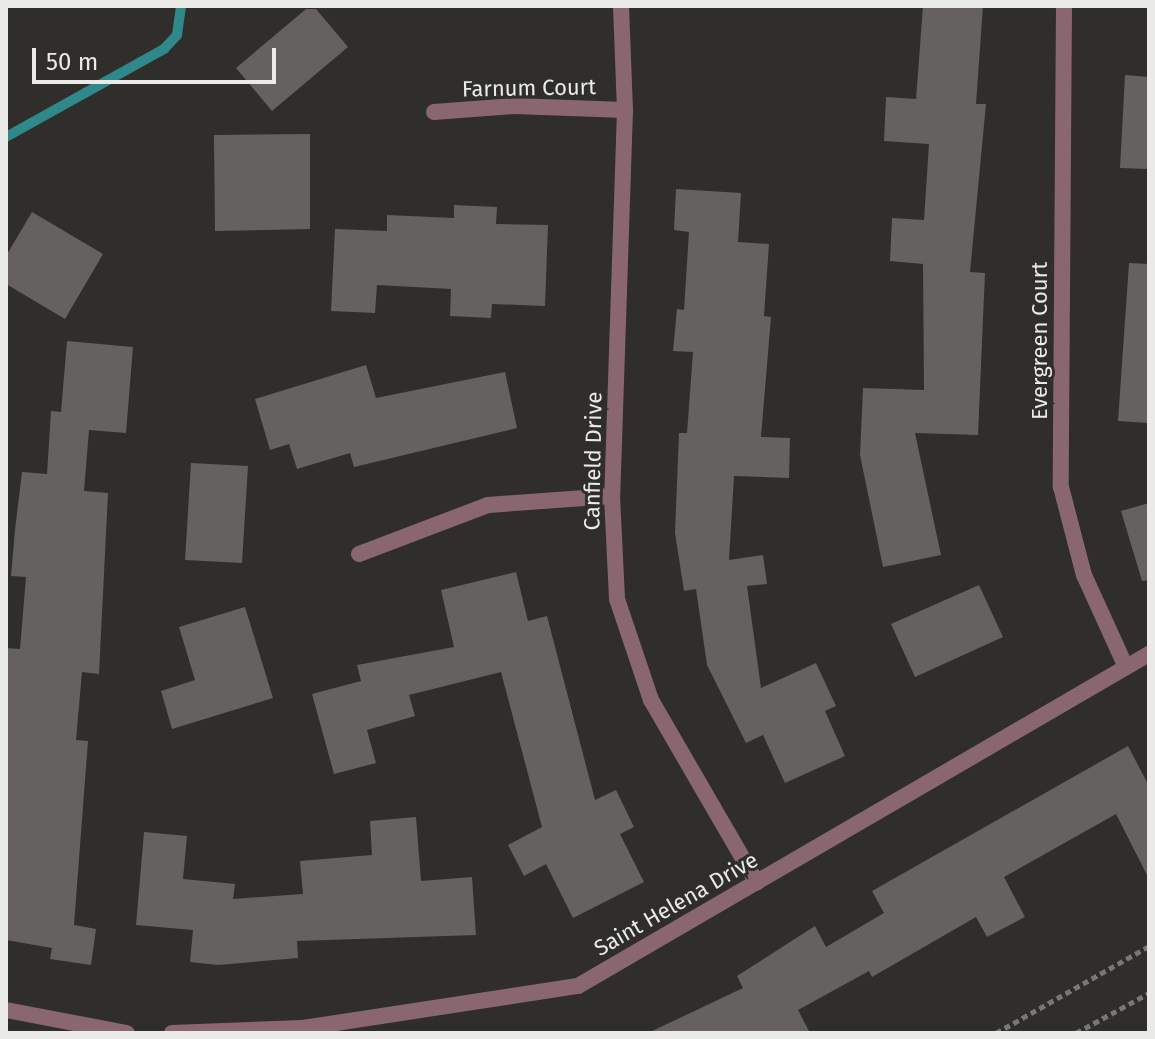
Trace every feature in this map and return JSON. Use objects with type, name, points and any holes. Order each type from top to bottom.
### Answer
[{"type":"street","name":"Canfield Drive","points":[[621,6],[625,110],[612,496],[617,599],[651,700],[757,883]]},
{"type":"street","name":"Evergreen Court","points":[[1064,6],[1061,487],[1084,575],[1125,665]]},
{"type":"street","name":"Farnum Court","points":[[434,112],[514,106],[625,110]]},
{"type":"street","points":[[359,554],[488,505],[612,496]]},
{"type":"street","name":"Saint Helena Drive","points":[[172,1033],[303,1030],[578,986],[1125,665],[1149,654]]},
{"type":"street","points":[[6,1010],[127,1033]]},
{"type":"path","points":[[996,1033],[1149,946]]},
{"type":"path","points":[[1076,1033],[1149,993]]},
{"type":"building","points":[[923,6],[983,6],[976,104],[986,104],[970,272],[985,273],[978,435],[915,433],[941,555],[883,567],[860,455],[863,388],[924,390],[923,264],[890,261],[892,218],[924,220],[929,144],[884,141],[886,97],[916,99]]},
{"type":"building","points":[[306,9],[316,9],[348,47],[272,111],[236,68]]},
{"type":"building","points":[[1125,75],[1149,77],[1149,169],[1120,168]]},
{"type":"building","points":[[310,134],[310,229],[215,231],[214,135]]},
{"type":"building","points":[[676,189],[741,193],[738,242],[769,244],[764,316],[771,317],[761,437],[790,438],[789,478],[734,476],[729,560],[763,555],[767,584],[747,586],[761,688],[816,663],[836,706],[825,711],[845,756],[785,783],[763,735],[746,743],[707,665],[696,589],[684,591],[675,533],[679,433],[687,433],[693,352],[673,351],[677,309],[684,310],[689,232],[674,230]]},
{"type":"building","points":[[454,205],[497,207],[496,224],[548,225],[545,306],[492,304],[491,318],[450,316],[451,289],[377,285],[375,313],[331,311],[335,229],[387,231],[387,215],[454,218]]},
{"type":"building","points":[[32,212],[103,254],[65,319],[6,284],[6,256]]},
{"type":"building","points":[[1129,263],[1149,264],[1149,423],[1118,421]]},
{"type":"building","points":[[67,341],[133,347],[126,433],[89,430],[84,491],[108,493],[99,674],[82,672],[76,740],[88,741],[74,925],[96,929],[91,965],[50,959],[52,948],[6,940],[6,648],[20,649],[26,577],[11,576],[15,530],[22,472],[47,474],[51,411],[61,412]]},
{"type":"building","points":[[366,365],[376,398],[505,372],[517,428],[354,467],[350,453],[297,469],[289,444],[270,450],[255,399]]},
{"type":"building","points":[[191,463],[248,466],[242,563],[185,560]]},
{"type":"building","points":[[1149,503],[1149,580],[1142,581],[1121,511]]},
{"type":"building","points":[[516,572],[528,621],[547,616],[595,800],[616,790],[634,827],[620,834],[644,882],[573,918],[546,864],[524,876],[508,845],[542,827],[501,672],[409,695],[415,716],[367,730],[376,763],[334,774],[312,694],[361,681],[357,665],[454,647],[441,590]]},
{"type":"building","points":[[979,585],[1003,637],[915,677],[891,624]]},
{"type":"building","points":[[245,607],[273,698],[172,729],[161,691],[195,680],[179,627]]},
{"type":"building","points":[[1128,746],[1149,786],[1149,879],[1116,814],[1004,877],[1025,917],[987,937],[976,917],[872,977],[869,971],[798,1010],[810,1033],[648,1033],[743,988],[737,976],[815,926],[826,947],[884,913],[872,891]]},
{"type":"building","points":[[416,817],[421,881],[472,877],[476,935],[297,941],[298,958],[218,965],[190,962],[193,930],[136,925],[144,832],[187,836],[183,879],[235,884],[233,899],[303,894],[300,861],[372,855],[370,821]]},
{"type":"waterway","points":[[6,137],[164,49],[177,35],[181,6]]}]
